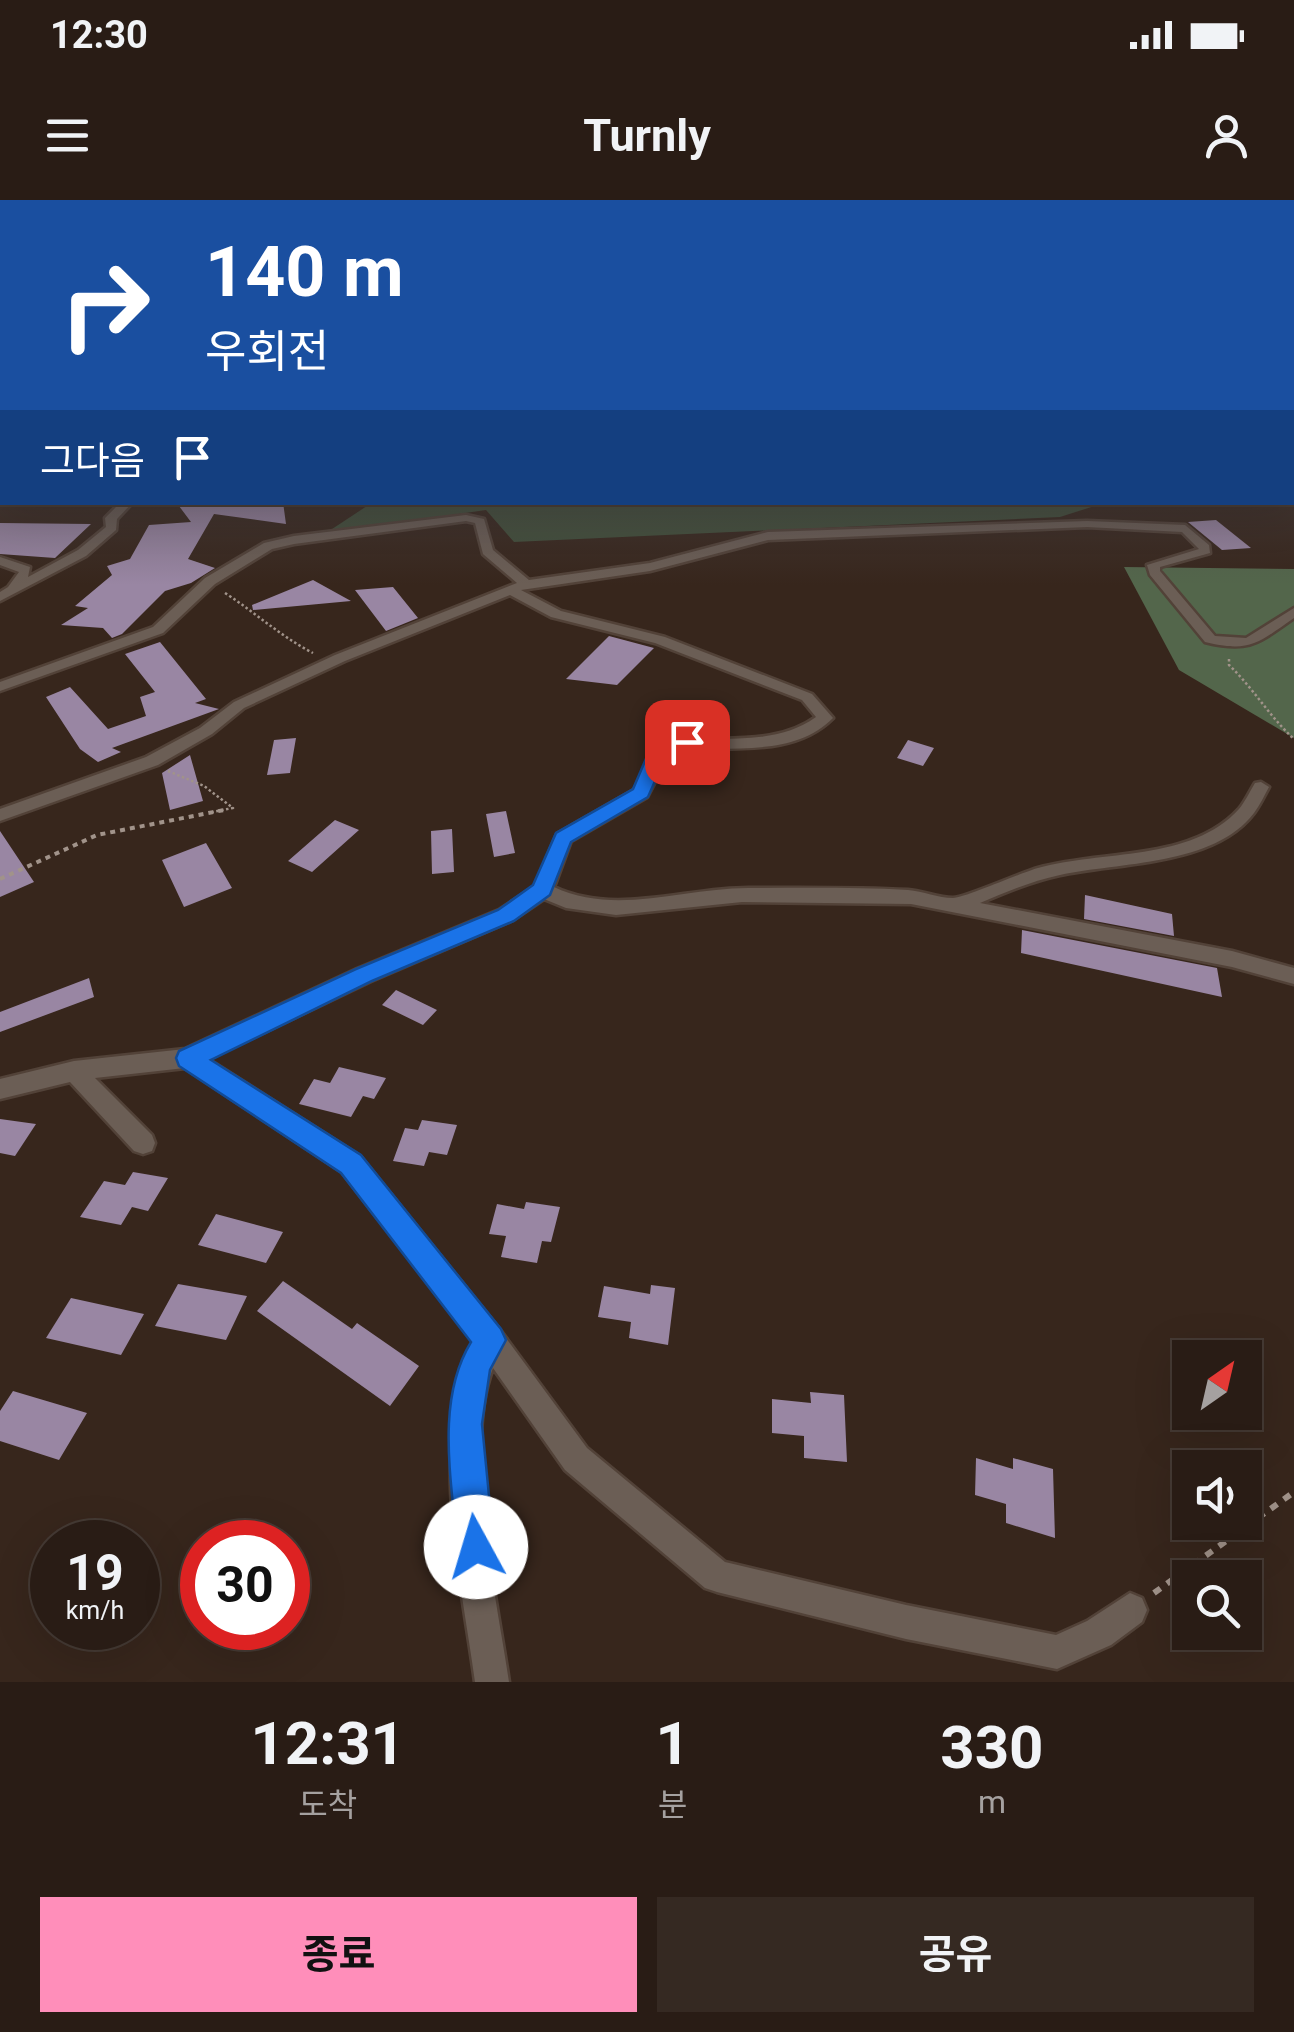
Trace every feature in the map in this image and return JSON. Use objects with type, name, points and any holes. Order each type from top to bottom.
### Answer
[{"type":"street","points":[[6,595],[98,542],[112,528],[111,518],[125,505]]},
{"type":"street","points":[[0,687],[158,630],[210,581],[268,546],[466,518],[480,521],[487,551],[518,587],[556,614],[660,640],[706,656],[807,697],[825,718],[811,732],[791,738],[665,746],[657,754],[641,792],[563,838],[542,890],[506,915],[364,975],[188,1058],[74,1071],[0,1088]]},
{"type":"street","points":[[0,815],[152,761],[206,732],[239,704],[518,587],[650,566],[768,536],[1088,524],[1185,529],[1205,548],[1204,553],[1162,560],[1153,565],[1154,572],[1210,640],[1228,644],[1259,642],[1294,612]]},
{"type":"street","points":[[0,561],[26,570],[6,595]]},
{"type":"street","points":[[957,906],[1008,882],[1063,868],[1174,851],[1203,840],[1245,818],[1261,787]]},
{"type":"street","points":[[542,890],[566,902],[616,908],[742,894],[911,897],[1232,959],[1294,976]]},
{"type":"street","points":[[188,1058],[351,1164],[490,1340],[576,1459],[717,1576],[906,1622],[1057,1652],[1099,1634],[1130,1610]]},
{"type":"street","points":[[74,1071],[143,1144]]},
{"type":"street","points":[[490,1340],[475,1366],[465,1424],[492,1682]]},
{"type":"path","points":[[240,562],[224,596],[252,610],[274,633],[328,664]]},
{"type":"path","points":[[1228,644],[1230,665],[1263,697],[1272,718],[1294,739]]},
{"type":"path","points":[[0,879],[97,835],[233,808],[204,786],[152,761]]},
{"type":"path","points":[[1130,1610],[1294,1492]]},
{"type":"green space","points":[[368,505],[1098,505],[1060,517],[514,542],[486,510],[326,533]]},
{"type":"green space","points":[[1124,567],[1294,569],[1294,738],[1179,670]]},
{"type":"building","points":[[178,505],[283,505],[286,524],[214,514],[188,559],[215,568],[191,583],[165,591],[122,634],[112,638],[103,628],[61,625],[88,608],[75,606],[112,575],[107,566],[130,559],[149,525],[191,522]]},
{"type":"building","points":[[1216,520],[1251,548],[1222,550],[1188,522]]},
{"type":"building","points":[[0,523],[91,524],[55,558],[0,554]]},
{"type":"building","points":[[313,580],[351,601],[253,610],[252,605]]},
{"type":"building","points":[[393,587],[418,618],[386,631],[355,590]]},
{"type":"building","points":[[609,636],[654,648],[617,685],[566,679]]},
{"type":"building","points":[[160,642],[206,699],[195,703],[219,709],[112,748],[121,752],[98,762],[80,749],[46,697],[70,687],[108,729],[146,716],[140,697],[155,692],[125,654]]},
{"type":"building","points":[[296,738],[290,773],[267,775],[274,740]]},
{"type":"building","points":[[908,740],[934,748],[923,766],[897,758]]},
{"type":"building","points":[[190,755],[203,801],[170,810],[162,773]]},
{"type":"building","points":[[506,811],[515,853],[494,857],[486,814]]},
{"type":"building","points":[[335,820],[359,830],[312,872],[288,861]]},
{"type":"building","points":[[452,829],[454,872],[432,874],[431,831]]},
{"type":"building","points":[[0,831],[34,882],[0,897]]},
{"type":"building","points":[[206,843],[232,888],[184,907],[162,860]]},
{"type":"building","points":[[1085,895],[1172,914],[1174,936],[1084,919]]},
{"type":"building","points":[[1022,930],[1217,968],[1222,997],[1021,953]]},
{"type":"building","points":[[89,978],[94,997],[0,1032],[0,1012]]},
{"type":"building","points":[[396,990],[437,1010],[423,1025],[382,1005]]},
{"type":"building","points":[[339,1067],[386,1078],[374,1099],[363,1096],[351,1117],[299,1104],[314,1079],[330,1083]]},
{"type":"building","points":[[0,1119],[36,1124],[15,1156],[0,1153]]},
{"type":"building","points":[[422,1120],[457,1125],[447,1155],[429,1152],[424,1166],[393,1161],[405,1128],[418,1130]]},
{"type":"building","points":[[133,1172],[168,1178],[148,1211],[132,1207],[121,1225],[80,1217],[104,1181],[125,1185]]},
{"type":"building","points":[[526,1202],[560,1207],[551,1242],[542,1241],[537,1263],[501,1257],[506,1236],[489,1234],[497,1204],[524,1209]]},
{"type":"building","points":[[216,1214],[283,1232],[266,1263],[198,1245]]},
{"type":"building","points":[[283,1281],[352,1329],[357,1323],[419,1366],[390,1406],[257,1311]]},
{"type":"building","points":[[178,1284],[247,1296],[226,1340],[155,1326]]},
{"type":"building","points":[[651,1285],[675,1288],[668,1345],[629,1338],[631,1322],[598,1317],[604,1286],[650,1294]]},
{"type":"building","points":[[71,1298],[144,1314],[121,1355],[46,1338]]},
{"type":"building","points":[[13,1391],[87,1413],[59,1460],[0,1441],[0,1411]]},
{"type":"building","points":[[810,1392],[844,1395],[847,1462],[804,1458],[804,1436],[772,1433],[772,1399],[811,1403]]},
{"type":"building","points":[[976,1458],[1013,1469],[1013,1458],[1053,1469],[1055,1538],[1006,1523],[1006,1504],[975,1495]]},
{"type":"route","points":[[476,1547],[465,1424],[475,1366],[490,1340],[351,1164],[188,1058],[364,975],[506,915],[542,890],[563,838],[641,792],[657,754],[665,746],[687,742]]}]
